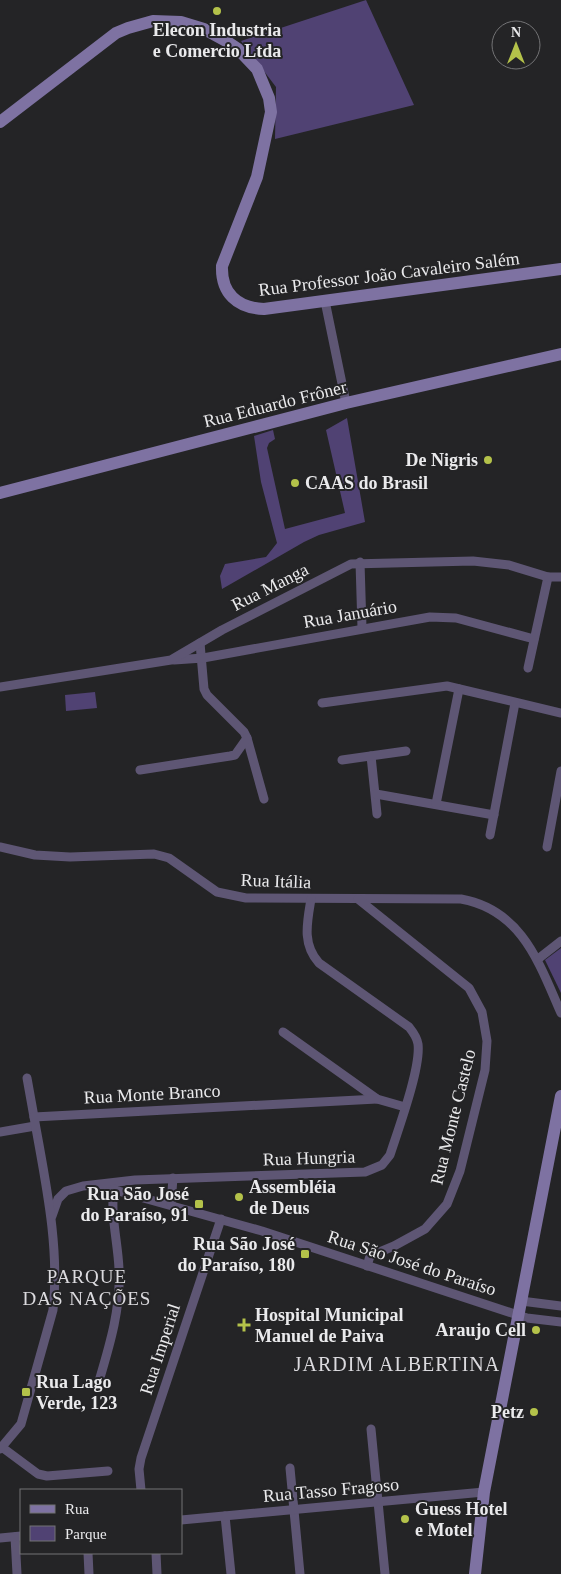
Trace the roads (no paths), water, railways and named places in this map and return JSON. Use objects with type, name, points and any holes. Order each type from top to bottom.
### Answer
[{"type":"main road","name":"Rua Professor João Cavaleiro Salém","points":[[0,122],[116,33],[153,21],[181,22],[204,29],[226,40],[238,49],[257,69],[269,98],[271,112],[258,177],[222,266],[221,277],[225,288],[232,298],[251,309],[325,301],[561,269]]},
{"type":"main road","name":"Rua Eduardo Frôner","points":[[0,493],[346,403],[561,354]]},
{"type":"main road","points":[[474,1574],[484,1492],[561,1096]]},
{"type":"street","points":[[325,301],[346,403]]},
{"type":"street","points":[[360,562],[362,628]]},
{"type":"street","name":"Rua Manga","points":[[0,688],[171,660],[350,564],[360,562],[492,562],[548,577],[561,577]]},
{"type":"street","points":[[528,668],[548,577]]},
{"type":"street","name":"Rua Januário","points":[[171,660],[203,658],[362,628],[443,616],[534,639]]},
{"type":"street","points":[[200,643],[206,695],[235,722],[247,738],[264,799]]},
{"type":"street","points":[[322,703],[447,686],[561,713]]},
{"type":"street","points":[[436,804],[459,689]]},
{"type":"street","points":[[490,835],[515,703]]},
{"type":"street","points":[[140,770],[235,755],[247,738]]},
{"type":"street","points":[[342,760],[406,751]]},
{"type":"street","points":[[371,756],[378,814]]},
{"type":"street","points":[[547,846],[561,771]]},
{"type":"street","points":[[376,794],[494,815]]},
{"type":"street","name":"Rua Itália","points":[[0,847],[35,855],[70,857],[154,854],[169,858],[217,892],[246,898],[461,899],[479,902],[508,921],[524,936],[538,960],[561,1013]]},
{"type":"street","name":"Rua Monte Castelo","points":[[358,898],[468,988],[482,1012],[488,1041],[484,1070],[460,1171],[447,1204],[425,1229],[394,1246],[370,1256],[367,1266]]},
{"type":"street","name":"Rua Hungria","points":[[51,1222],[54,1207],[66,1191],[74,1187],[172,1178],[357,1173],[374,1170],[382,1165],[390,1156],[405,1108],[418,1053],[415,1035],[409,1027],[319,964],[312,955],[307,936],[311,899]]},
{"type":"street","points":[[538,960],[561,941]]},
{"type":"street","points":[[283,1032],[377,1098],[405,1108]]},
{"type":"street","points":[[27,1078],[51,1222],[56,1268],[53,1310],[21,1424],[1,1449],[38,1474],[47,1476],[108,1471]]},
{"type":"street","name":"Rua Monte Branco","points":[[0,1132],[35,1121],[377,1098]]},
{"type":"street","points":[[171,1204],[172,1178]]},
{"type":"street","name":"Rua São José do Paraíso","points":[[93,1186],[114,1189],[171,1204],[518,1315],[536,1320],[561,1322]]},
{"type":"street","points":[[99,1381],[116,1320],[119,1293],[114,1189]]},
{"type":"street","name":"Rua Imperial","points":[[141,1489],[139,1469],[141,1458],[220,1219]]},
{"type":"street","points":[[521,1301],[561,1306]]},
{"type":"street","points":[[371,1429],[385,1574]]},
{"type":"street","points":[[290,1468],[300,1574]]},
{"type":"street","name":"Rua Tasso Fragoso","points":[[182,1520],[484,1492]]},
{"type":"street","points":[[225,1516],[231,1574]]},
{"type":"street","points":[[0,1538],[18,1536],[17,1574]]},
{"type":"street","points":[[88,1554],[89,1574]]},
{"type":"street","points":[[156,1554],[158,1574]]},
{"type":"place","name":"Elecon Industria e Comercio Ltda","points":[[217,11]]},
{"type":"place","name":"De Nigris","points":[[488,460]]},
{"type":"place","name":"CAAS do Brasil","points":[[295,483]]},
{"type":"place","name":"Assembléia de Deus","points":[[239,1197]]},
{"type":"place","name":"Rua São José do Paraíso, 91","points":[[199,1204]]},
{"type":"place","name":"Rua São José do Paraíso, 180","points":[[305,1254]]},
{"type":"place","name":"Hospital Municipal Manuel de Paiva","points":[[244,1325]]},
{"type":"place","name":"Araujo Cell","points":[[536,1330]]},
{"type":"place","name":"Rua Lago Verde, 123","points":[[26,1392]]},
{"type":"place","name":"Petz","points":[[534,1412]]},
{"type":"place","name":"Guess Hotel e Motel","points":[[405,1519]]},
{"type":"district","name":"PARQUE DAS NAÇÕES","points":[[87,1287]]},
{"type":"district","name":"JARDIM ALBERTINA","points":[[397,1364]]}]
